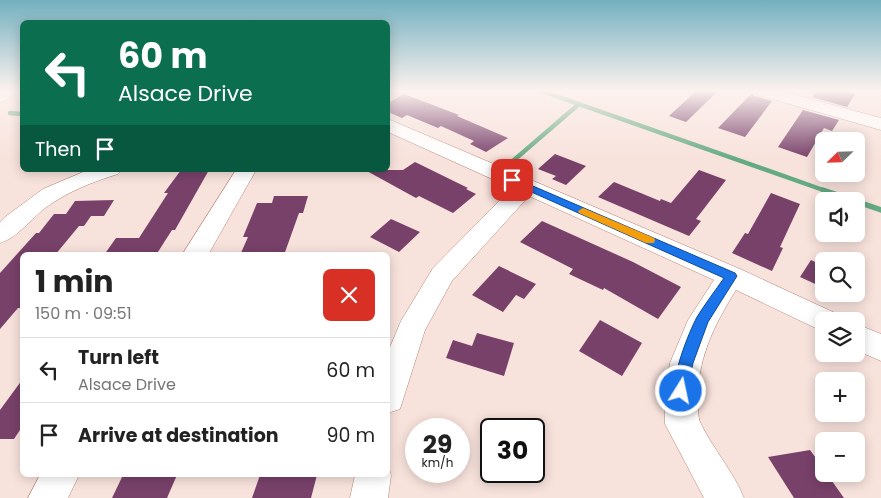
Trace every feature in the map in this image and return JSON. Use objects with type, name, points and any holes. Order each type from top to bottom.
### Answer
[{"type":"street","points":[[843,113],[881,124]]},
{"type":"street","points":[[390,126],[731,276],[815,316]]},
{"type":"street","points":[[0,235],[44,197],[73,182],[105,172]]},
{"type":"street","points":[[198,252],[245,172]]},
{"type":"street","points":[[390,386],[411,329],[442,275],[526,186]]},
{"type":"street","points":[[724,498],[682,424],[681,391],[686,363],[702,320],[731,276]]},
{"type":"street","points":[[865,340],[881,348]]},
{"type":"street","points":[[47,498],[60,477]]},
{"type":"street","points":[[369,498],[373,477]]},
{"type":"building","points":[[391,113],[454,113],[508,138],[486,152],[470,144],[474,141],[441,126],[438,128],[407,115],[402,118]]},
{"type":"building","points":[[672,113],[695,113],[686,122],[669,116]]},
{"type":"building","points":[[732,113],[763,113],[745,137],[718,128]]},
{"type":"building","points":[[801,113],[815,113],[839,120],[832,131],[824,128],[822,132],[815,132],[815,143],[807,157],[778,147]]},
{"type":"building","points":[[555,154],[586,166],[566,185],[552,179],[556,176],[538,169]]},
{"type":"building","points":[[415,162],[468,188],[466,189],[476,194],[453,213],[419,196],[416,198],[369,172],[403,170]]},
{"type":"building","points":[[699,170],[726,180],[696,219],[701,221],[689,236],[598,197],[614,182],[660,201],[661,199],[671,203]]},
{"type":"building","points":[[180,172],[208,172],[175,230],[172,230],[158,252],[106,252],[116,238],[139,238],[168,193],[164,193]]},
{"type":"building","points":[[771,193],[800,204],[780,247],[783,248],[772,271],[732,253],[745,233],[748,234]]},
{"type":"building","points":[[274,196],[308,196],[303,213],[299,213],[285,252],[241,252],[248,237],[243,237],[257,203],[272,203]]},
{"type":"building","points":[[114,200],[104,216],[91,216],[84,226],[79,226],[57,252],[20,252],[20,308],[0,329],[0,273],[36,233],[39,233],[54,214],[66,214],[75,201]]},
{"type":"building","points":[[391,219],[420,232],[399,252],[370,237]]},
{"type":"building","points":[[542,221],[633,262],[681,287],[658,319],[604,288],[603,290],[569,274],[573,269],[520,242]]},
{"type":"building","points":[[811,260],[815,262],[815,284],[800,277]]},
{"type":"building","points":[[499,266],[536,284],[524,299],[516,295],[503,312],[472,295]]},
{"type":"building","points":[[600,320],[642,343],[622,376],[579,351]]},
{"type":"building","points":[[477,333],[514,343],[504,376],[446,358],[453,340],[472,346]]},
{"type":"building","points":[[20,383],[20,430],[14,439],[0,439],[0,410]]},
{"type":"building","points":[[810,450],[815,457],[815,482],[833,482],[844,498],[794,498],[768,457]]},
{"type":"building","points":[[122,477],[176,477],[167,498],[112,498]]},
{"type":"building","points":[[259,477],[316,477],[311,498],[252,498]]},
{"type":"waterway","points":[[13,113],[20,114]]},
{"type":"waterway","points":[[507,166],[568,113]]},
{"type":"waterway","points":[[605,113],[826,191]]},
{"type":"waterway","points":[[823,190],[881,210]]},
{"type":"slow traffic","points":[[583,211],[650,240]]},
{"type":"route","points":[[512,180],[731,276],[702,320],[686,363],[681,391]]}]
